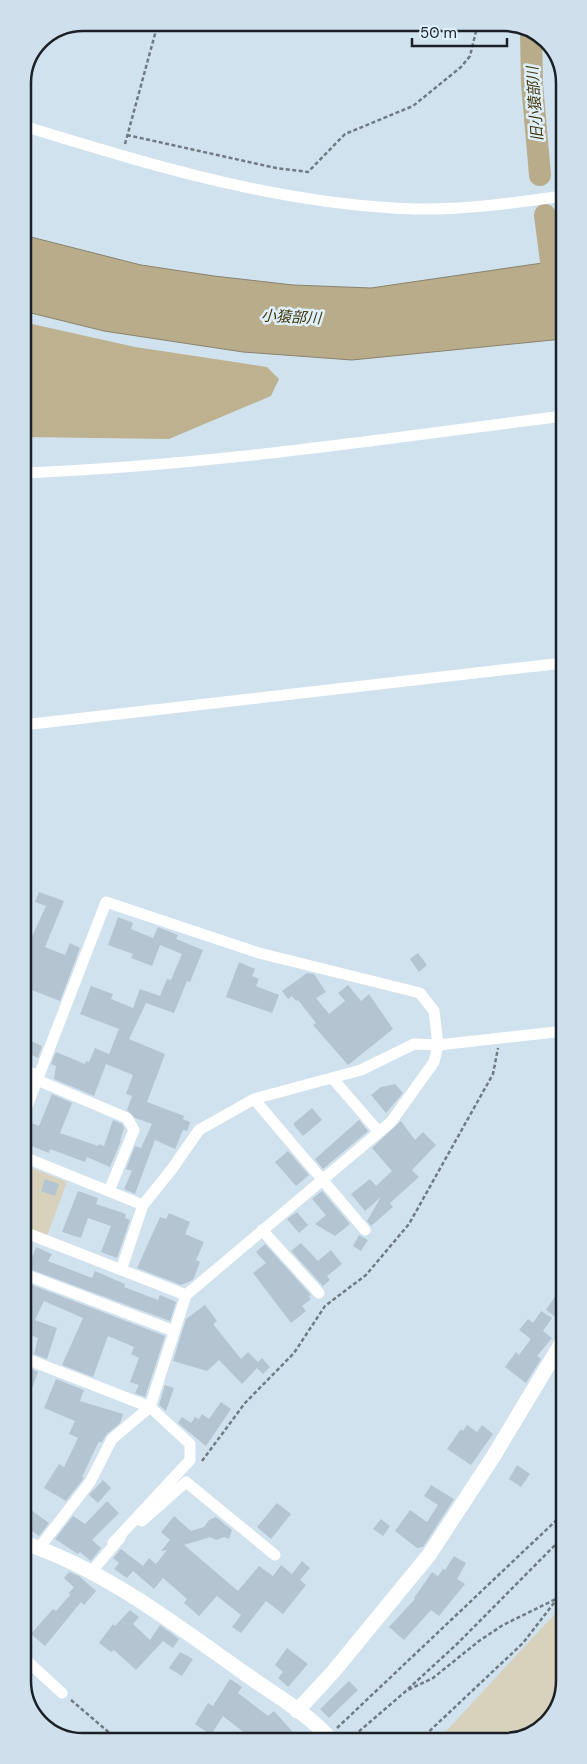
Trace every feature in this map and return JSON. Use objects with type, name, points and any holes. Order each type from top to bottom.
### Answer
[{"type":"street","points":[[31,128],[167,169],[257,190],[353,205],[417,209],[505,204],[556,197]]},
{"type":"street","points":[[31,473],[141,467],[283,452],[556,417]]},
{"type":"street","points":[[31,724],[556,664]]},
{"type":"street","points":[[31,1096],[106,902],[260,953],[420,993],[434,1011],[438,1045],[434,1062],[400,1110],[379,1132],[322,1182],[186,1295],[150,1407],[112,1440],[90,1482],[39,1548]]},
{"type":"street","points":[[121,1270],[143,1205],[172,1169],[199,1130],[254,1099],[361,1070],[387,1055],[414,1044],[438,1045],[556,1032]]},
{"type":"street","points":[[31,1074],[127,1118],[132,1124],[134,1130],[108,1191]]},
{"type":"street","points":[[333,1078],[379,1132]]},
{"type":"street","points":[[254,1099],[322,1182],[365,1230]]},
{"type":"street","points":[[31,1160],[143,1205]]},
{"type":"street","points":[[262,1230],[319,1294]]},
{"type":"street","points":[[31,1235],[186,1295]]},
{"type":"street","points":[[31,1277],[174,1331]]},
{"type":"street","points":[[297,1711],[333,1672],[429,1555],[493,1457],[556,1352]]},
{"type":"street","points":[[31,1361],[150,1407],[190,1444],[190,1460],[113,1543],[92,1571]]},
{"type":"street","points":[[113,1543],[186,1482],[275,1555]]},
{"type":"street","points":[[31,1545],[92,1571],[182,1630],[297,1711],[323,1733]]},
{"type":"street","points":[[31,1664],[62,1693]]},
{"type":"path","points":[[122,156],[156,31]]},
{"type":"path","points":[[127,135],[276,168],[308,172],[345,134],[413,106],[462,67],[470,56],[476,31]]},
{"type":"path","points":[[186,1482],[245,1403],[294,1353],[325,1306],[366,1275],[409,1224],[492,1074],[498,1051],[498,1038]]},
{"type":"path","points":[[334,1733],[556,1521]]},
{"type":"path","points":[[357,1733],[457,1644],[556,1544]]},
{"type":"path","points":[[406,1691],[433,1678],[502,1625],[556,1599]]},
{"type":"path","points":[[427,1733],[523,1643],[556,1601]]},
{"type":"path","points":[[62,1693],[110,1733]]},
{"type":"shaded area","points":[[31,324],[135,347],[267,367],[279,379],[271,396],[169,439],[31,437]]},
{"type":"shaded area","points":[[31,1168],[67,1182],[47,1236],[31,1230]]},
{"type":"shaded area","points":[[556,1613],[555,1691],[545,1712],[532,1724],[517,1731],[503,1733],[444,1733]]},
{"type":"water","name":"小猿部川","points":[[31,237],[141,265],[293,285],[371,288],[556,261],[556,340],[352,360],[243,352],[104,331],[31,313]]},
{"type":"building","points":[[39,892],[64,901],[45,947],[65,955],[70,943],[80,948],[60,1001],[31,990],[31,939],[46,906],[35,902]]},
{"type":"building","points":[[118,917],[133,923],[131,929],[153,938],[158,927],[178,935],[176,939],[203,950],[190,982],[187,981],[174,1013],[146,1003],[129,1039],[165,1054],[147,1102],[184,1116],[183,1119],[190,1122],[187,1131],[183,1130],[175,1149],[155,1140],[135,1194],[124,1189],[132,1171],[126,1169],[135,1146],[141,1148],[152,1124],[135,1118],[127,1110],[132,1096],[126,1094],[133,1075],[106,1064],[94,1096],[54,1079],[56,1066],[51,1064],[56,1052],[85,1064],[86,1061],[89,1062],[95,1048],[109,1054],[119,1029],[80,1014],[91,986],[113,994],[111,999],[133,1008],[140,989],[160,996],[167,979],[171,980],[182,954],[160,945],[152,966],[131,958],[133,954],[108,945]]},
{"type":"building","points":[[418,953],[427,965],[419,972],[410,959]]},
{"type":"building","points":[[239,962],[255,969],[252,976],[259,979],[256,986],[279,995],[272,1013],[226,997]]},
{"type":"building","points":[[307,973],[314,974],[326,992],[316,998],[329,1014],[345,1001],[338,993],[348,985],[361,1001],[369,994],[393,1029],[348,1065],[313,1025],[316,1023],[298,1000],[296,1001],[292,996],[288,999],[282,991]]},
{"type":"building","points":[[31,1041],[42,1046],[38,1058],[31,1054]]},
{"type":"building","points":[[395,1084],[403,1093],[386,1113],[371,1095],[381,1087]]},
{"type":"building","points":[[52,1094],[72,1103],[60,1133],[98,1146],[99,1144],[104,1146],[113,1120],[122,1124],[124,1128],[121,1141],[110,1167],[87,1157],[85,1162],[50,1149],[49,1153],[31,1146],[31,1123],[39,1126]]},
{"type":"building","points":[[312,1108],[322,1120],[303,1136],[293,1124]]},
{"type":"building","points":[[359,1120],[368,1131],[323,1169],[315,1159]]},
{"type":"building","points":[[401,1121],[415,1140],[423,1132],[436,1145],[412,1170],[419,1177],[390,1203],[393,1207],[371,1226],[367,1221],[381,1197],[365,1211],[351,1194],[370,1179],[376,1186],[392,1171],[372,1148]]},
{"type":"building","points":[[288,1151],[309,1175],[296,1186],[275,1162]]},
{"type":"building","points":[[45,1179],[59,1184],[55,1196],[41,1191]]},
{"type":"building","points":[[78,1191],[98,1198],[96,1204],[126,1214],[125,1218],[130,1220],[117,1258],[101,1252],[111,1226],[88,1218],[81,1238],[62,1232]]},
{"type":"building","points":[[322,1191],[350,1224],[335,1236],[315,1224],[326,1215],[312,1199]]},
{"type":"building","points":[[297,1212],[308,1225],[299,1233],[287,1219]]},
{"type":"building","points":[[169,1213],[190,1222],[185,1234],[204,1242],[196,1260],[200,1262],[193,1280],[181,1285],[137,1268],[160,1217],[166,1219]]},
{"type":"building","points":[[359,1235],[368,1240],[361,1251],[353,1246]]},
{"type":"building","points":[[301,1243],[318,1261],[331,1250],[342,1264],[327,1276],[330,1280],[323,1286],[291,1251]]},
{"type":"building","points":[[265,1244],[311,1295],[309,1297],[311,1299],[302,1306],[306,1311],[291,1323],[253,1273],[266,1263],[256,1252]]},
{"type":"building","points":[[36,1247],[52,1254],[48,1261],[92,1278],[95,1271],[125,1284],[124,1287],[158,1300],[160,1295],[176,1302],[170,1321],[31,1270],[32,1258]]},
{"type":"building","points":[[31,1285],[165,1336],[145,1397],[135,1393],[139,1385],[130,1382],[139,1358],[131,1354],[134,1347],[108,1336],[93,1377],[62,1365],[83,1318],[44,1301],[35,1320],[57,1328],[47,1359],[34,1354],[38,1338],[31,1335]]},
{"type":"building","points":[[556,1295],[556,1317],[546,1310]]},
{"type":"building","points":[[205,1305],[217,1321],[213,1324],[241,1359],[248,1352],[258,1362],[262,1358],[270,1367],[263,1374],[257,1368],[242,1384],[219,1360],[207,1371],[173,1361],[186,1319]]},
{"type":"building","points":[[541,1311],[552,1318],[543,1331],[552,1338],[537,1356],[541,1359],[526,1383],[505,1367],[516,1352],[519,1355],[531,1339],[519,1330],[528,1319],[533,1323]]},
{"type":"building","points":[[31,1369],[38,1372],[31,1391]]},
{"type":"building","points":[[56,1379],[84,1390],[80,1401],[123,1414],[120,1423],[107,1434],[101,1443],[99,1441],[82,1477],[84,1478],[66,1501],[44,1488],[59,1464],[64,1467],[78,1438],[69,1434],[75,1421],[44,1408]]},
{"type":"building","points":[[165,1385],[174,1388],[166,1411],[159,1405]]},
{"type":"building","points":[[221,1402],[231,1409],[206,1446],[178,1423],[182,1417],[191,1423],[195,1417],[199,1419],[202,1414],[209,1419]]},
{"type":"building","points":[[467,1425],[477,1432],[482,1425],[493,1434],[471,1465],[447,1449],[461,1429],[463,1431]]},
{"type":"building","points":[[517,1465],[530,1474],[521,1487],[509,1479]]},
{"type":"building","points":[[103,1480],[111,1488],[98,1503],[89,1495]]},
{"type":"building","points":[[431,1485],[454,1499],[423,1547],[417,1548],[395,1531],[410,1510],[427,1522],[438,1505],[424,1496]]},
{"type":"building","points":[[107,1501],[119,1513],[92,1540],[101,1548],[91,1561],[80,1552],[78,1554],[55,1539],[73,1516],[85,1524]]},
{"type":"building","points":[[277,1503],[291,1514],[271,1539],[257,1527]]},
{"type":"building","points":[[31,1510],[49,1523],[39,1536],[31,1530]]},
{"type":"building","points":[[174,1516],[191,1531],[204,1527],[209,1520],[216,1517],[232,1530],[229,1539],[224,1537],[216,1540],[210,1537],[184,1545],[238,1591],[259,1566],[273,1576],[281,1565],[292,1574],[302,1561],[310,1568],[300,1580],[306,1585],[283,1614],[266,1601],[241,1633],[232,1627],[241,1615],[217,1596],[199,1616],[184,1603],[187,1599],[163,1578],[154,1589],[133,1571],[127,1578],[114,1569],[119,1563],[113,1558],[121,1549],[143,1566],[149,1558],[156,1564],[167,1550],[161,1551],[170,1540],[161,1532]]},
{"type":"building","points":[[381,1519],[390,1526],[383,1536],[373,1529]]},
{"type":"building","points":[[454,1556],[466,1563],[457,1579],[465,1584],[439,1616],[431,1610],[404,1640],[389,1627],[415,1599],[432,1572],[438,1576],[443,1569],[445,1570]]},
{"type":"building","points":[[69,1572],[79,1576],[96,1591],[84,1605],[81,1602],[45,1646],[31,1634],[53,1609],[56,1611],[70,1595],[69,1593],[74,1587],[64,1578]]},
{"type":"building","points":[[130,1610],[139,1617],[133,1624],[150,1640],[160,1625],[179,1639],[173,1648],[163,1641],[136,1670],[114,1650],[111,1652],[99,1643],[113,1624],[115,1626]]},
{"type":"building","points":[[287,1648],[308,1664],[288,1687],[278,1678],[283,1672],[275,1665]]},
{"type":"building","points":[[180,1652],[193,1659],[182,1676],[169,1668]]},
{"type":"building","points":[[230,1679],[242,1687],[238,1693],[268,1716],[274,1711],[294,1733],[244,1733],[223,1716],[212,1733],[208,1733],[195,1724],[208,1703],[213,1706]]},
{"type":"building","points":[[349,1681],[358,1690],[329,1718],[320,1709]]},
{"type":"waterway","name":"旧小猿部川","points":[[531,39],[532,84],[540,175]]},
{"type":"waterway","name":"旧小猿部川","points":[[545,215],[551,261],[556,276]]}]
